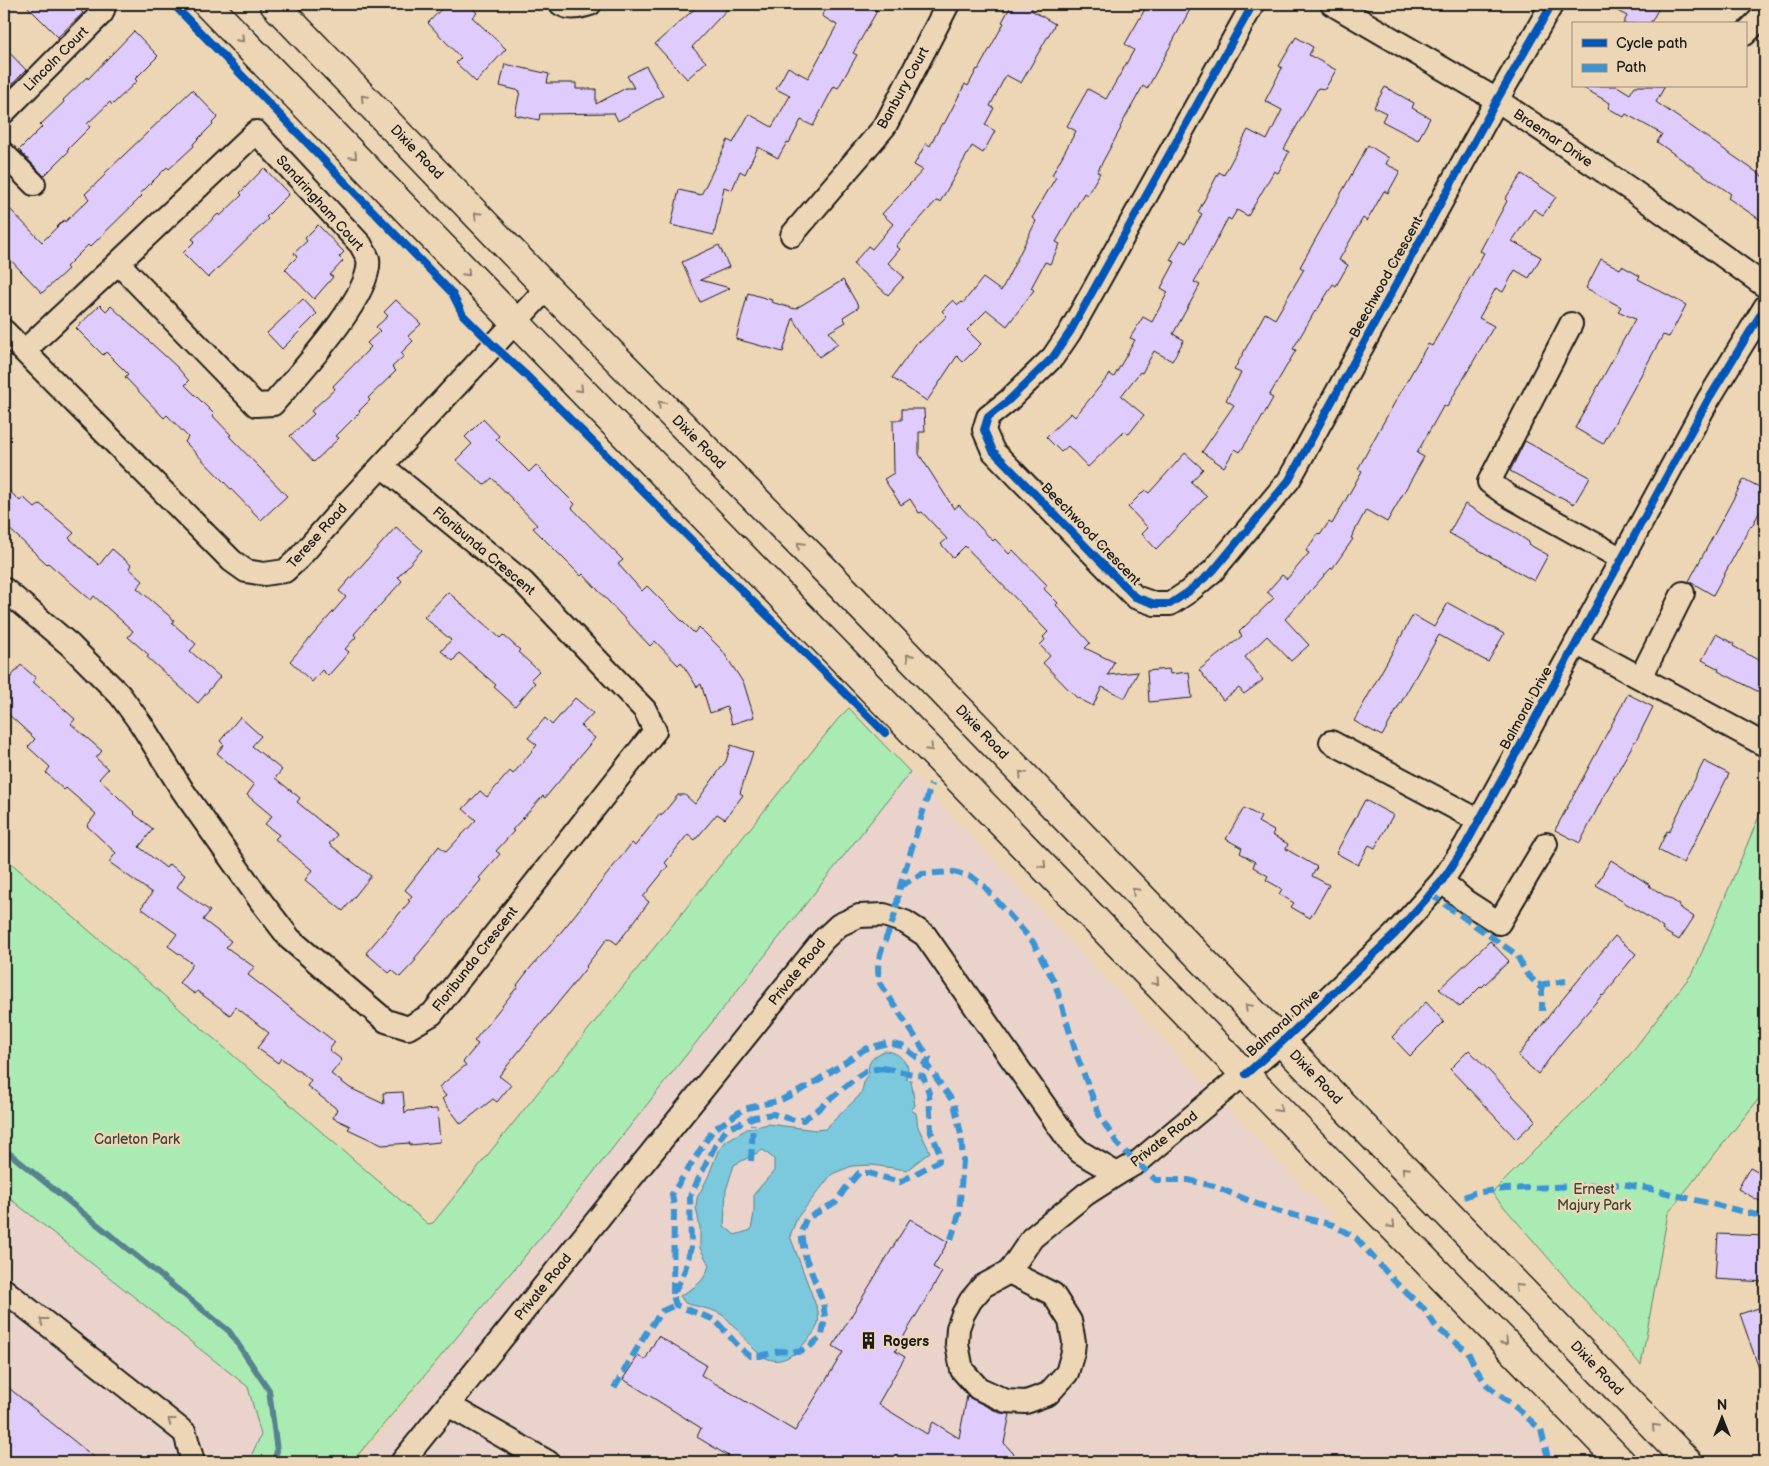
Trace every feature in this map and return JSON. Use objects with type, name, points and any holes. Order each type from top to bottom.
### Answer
[{"type":"main road","points":[[207,4],[1621,1462]]},
{"type":"main road","name":"Dixie Road","points":[[274,4],[547,288],[834,579],[1688,1462]]},
{"type":"street","name":"Lincoln Court","points":[[4,112],[102,13],[105,4]]},
{"type":"street","points":[[561,4],[577,8],[590,4]]},
{"type":"street","name":"Banbury Court","points":[[792,235],[885,126],[948,4]]},
{"type":"street","name":"Beechwood Crescent","points":[[1253,4],[1070,332],[1052,357],[1008,401],[988,417],[984,430],[993,451],[1134,597],[1155,604],[1170,604],[1213,571],[1289,480],[1497,100],[1552,4]]},
{"type":"street","name":"Braemar Drive","points":[[1332,4],[1497,100],[1633,192],[1765,286]]},
{"type":"street","points":[[1746,33],[1765,14]]},
{"type":"street","name":"Sandringham Court","points":[[24,351],[256,132],[361,245],[368,260],[365,280],[344,319],[273,404],[256,405],[118,263]]},
{"type":"street","points":[[4,154],[34,184]]},
{"type":"street","name":"Terese Road","points":[[4,331],[232,561],[246,571],[264,574],[285,571],[299,558],[349,501],[547,288]]},
{"type":"street","name":"Balmoral Drive","points":[[1246,1074],[1395,934],[1442,881],[1465,846],[1708,400],[1765,307]]},
{"type":"street","points":[[1571,324],[1488,482],[1507,495],[1622,559]]},
{"type":"street","name":"Floribunda Crescent","points":[[4,589],[70,645],[120,695],[141,724],[183,791],[290,939],[386,1021],[408,1028],[432,1014],[655,731],[645,710],[523,582],[382,466]]},
{"type":"street","points":[[1641,677],[1683,593]]},
{"type":"street","points":[[1576,642],[1765,745]]},
{"type":"street","points":[[1331,742],[1478,820]]},
{"type":"street","points":[[1442,881],[1465,901],[1499,923],[1546,844]]},
{"type":"street","name":"Private Road","points":[[402,1462],[823,940],[839,925],[859,916],[884,915],[905,922],[925,935],[1070,1142],[1080,1152],[1117,1174],[1138,1162],[1246,1074]]},
{"type":"street","points":[[1009,1272],[1053,1294],[1070,1321],[1074,1342],[1074,1352],[1067,1373],[1048,1394],[1026,1402],[1006,1401],[978,1388],[962,1370],[957,1353],[958,1328],[963,1314],[971,1300],[984,1286],[1009,1272],[1032,1238],[1086,1194],[1117,1174]]},
{"type":"street","points":[[4,1290],[185,1432],[193,1462]]},
{"type":"street","points":[[448,1405],[548,1462]]},
{"type":"shaded area","points":[[910,772],[1468,1361],[1567,1462],[358,1462]]},
{"type":"shaded area","points":[[4,1194],[248,1387],[261,1435],[248,1462],[4,1462]]},
{"type":"green space","name":"Carleton Park","points":[[849,708],[910,772],[566,1207],[352,1462],[248,1462],[261,1435],[248,1387],[4,1194],[4,857],[428,1224],[433,1223],[838,719]]},
{"type":"green space","name":"Ernest Majury Park","points":[[1765,802],[1765,1091],[1668,1213],[1641,1365],[1492,1193],[1628,1057],[1694,971]]},
{"type":"water","points":[[884,1051],[895,1053],[908,1067],[906,1079],[911,1080],[915,1106],[911,1110],[916,1113],[918,1127],[930,1152],[907,1170],[872,1165],[852,1166],[832,1174],[797,1218],[790,1236],[818,1311],[817,1326],[805,1343],[787,1358],[776,1360],[766,1358],[756,1351],[722,1315],[709,1309],[685,1303],[680,1296],[695,1287],[702,1280],[709,1265],[700,1248],[700,1228],[696,1207],[697,1198],[718,1151],[726,1141],[747,1129],[768,1124],[816,1130],[825,1129],[859,1096],[865,1078],[869,1074],[870,1063],[874,1057]],"holes":[[[763,1150],[774,1159],[774,1171],[754,1194],[754,1213],[751,1230],[735,1235],[724,1226],[726,1190],[734,1165]]]},
{"type":"building","points":[[25,4],[74,4],[83,13],[58,37]]},
{"type":"building","points":[[446,4],[469,4],[477,13],[472,17],[506,49],[476,82],[456,63],[461,58],[428,23]]},
{"type":"building","points":[[700,4],[732,4],[692,47],[706,62],[687,79],[655,44]]},
{"type":"building","points":[[829,4],[863,4],[877,11],[853,53],[857,55],[838,88],[834,86],[813,126],[801,120],[789,143],[787,142],[778,158],[758,147],[745,174],[740,171],[732,190],[724,187],[714,235],[671,225],[679,190],[701,195],[728,140],[733,143],[749,114],[772,127],[790,96],[776,89],[788,67],[808,78],[837,25],[822,16]]},
{"type":"building","points":[[1012,4],[1034,4],[1031,10],[1055,24],[1021,83],[1006,75],[990,106],[994,108],[985,125],[995,131],[983,153],[972,146],[940,202],[936,201],[896,246],[900,249],[888,263],[904,277],[888,295],[853,264],[868,246],[872,249],[893,224],[882,214],[923,170],[914,165],[926,143],[930,146],[942,123],[944,124],[965,84],[968,86],[978,70],[1004,23],[1002,22]]},
{"type":"building","points":[[1148,4],[1193,4],[1147,89],[1143,86],[1120,127],[1097,172],[1100,173],[1087,195],[1084,193],[1056,242],[1060,244],[1050,264],[1045,262],[1031,288],[1034,290],[1007,326],[987,310],[967,330],[981,344],[963,362],[957,356],[927,401],[892,378],[918,341],[920,342],[947,316],[942,311],[953,300],[958,305],[963,303],[983,278],[1001,291],[1036,221],[1032,218],[1056,177],[1052,175],[1076,131],[1067,126],[1088,89],[1106,99],[1134,50],[1125,44]]},
{"type":"building","points":[[1604,4],[1661,4],[1651,22],[1624,22],[1627,16]]},
{"type":"building","points":[[134,31],[158,56],[135,79],[137,81],[112,105],[110,102],[87,124],[90,127],[44,176],[19,150],[42,127],[40,125],[64,102],[63,100],[87,77],[88,79]]},
{"type":"building","points":[[1296,37],[1313,47],[1309,55],[1336,70],[1325,89],[1318,88],[1284,149],[1289,152],[1278,173],[1274,171],[1248,216],[1237,210],[1231,220],[1228,218],[1194,282],[1200,285],[1173,334],[1184,340],[1172,361],[1154,351],[1142,373],[1140,372],[1121,396],[1144,415],[1129,434],[1125,431],[1088,467],[1068,446],[1061,452],[1046,437],[1071,413],[1075,417],[1110,374],[1114,377],[1135,340],[1130,338],[1143,317],[1152,322],[1168,292],[1161,288],[1175,262],[1170,260],[1181,240],[1186,243],[1202,214],[1198,212],[1219,172],[1224,175],[1248,130],[1267,140],[1282,110],[1265,101],[1282,68],[1279,66]]},
{"type":"building","points":[[4,47],[26,70],[4,93]]},
{"type":"building","points":[[505,64],[549,74],[547,83],[576,83],[576,89],[596,89],[596,104],[626,88],[634,88],[627,76],[646,66],[663,96],[618,121],[614,113],[540,114],[539,120],[515,115],[520,91],[500,86]]},
{"type":"building","points":[[1385,87],[1414,103],[1412,108],[1430,118],[1418,140],[1382,121],[1386,113],[1374,107]]},
{"type":"building","points":[[1584,88],[1620,88],[1630,94],[1634,88],[1664,88],[1656,102],[1765,178],[1765,223],[1728,198],[1731,194],[1657,142],[1662,134],[1626,114],[1624,117],[1608,108],[1610,103]]},
{"type":"building","points":[[192,90],[218,117],[213,124],[193,144],[194,146],[169,169],[167,167],[140,194],[142,196],[90,247],[88,245],[66,267],[68,269],[42,293],[4,253],[4,203],[42,242],[89,199],[85,194],[104,174]]},
{"type":"building","points":[[1368,145],[1389,158],[1386,164],[1400,171],[1388,193],[1384,191],[1367,221],[1363,218],[1339,260],[1348,265],[1336,286],[1333,284],[1315,311],[1293,349],[1296,350],[1269,396],[1273,398],[1259,423],[1240,452],[1235,449],[1224,467],[1202,452],[1234,405],[1226,400],[1241,373],[1234,370],[1265,313],[1275,319],[1304,269],[1300,267]]},
{"type":"building","points":[[264,168],[289,194],[266,217],[268,219],[208,278],[183,253],[195,241],[192,239],[218,214],[220,216],[242,195],[240,193]]},
{"type":"building","points":[[1522,174],[1556,197],[1543,215],[1534,209],[1512,241],[1541,257],[1529,278],[1515,270],[1503,292],[1496,288],[1479,318],[1494,326],[1447,407],[1444,405],[1417,453],[1424,457],[1387,522],[1366,510],[1351,538],[1353,539],[1332,569],[1285,619],[1309,645],[1291,661],[1267,636],[1245,657],[1263,680],[1244,694],[1239,688],[1223,700],[1199,670],[1242,636],[1239,632],[1274,598],[1267,592],[1282,575],[1287,579],[1309,553],[1306,551],[1318,533],[1320,535],[1329,522],[1332,524],[1362,471],[1358,469],[1378,432],[1428,344],[1432,346],[1484,253],[1480,251],[1507,201],[1505,199]]},
{"type":"building","points":[[318,225],[344,252],[339,257],[343,261],[330,275],[333,277],[314,299],[285,269],[297,257],[294,253],[307,241],[305,238]]},
{"type":"building","points":[[719,245],[729,267],[700,280],[730,288],[700,302],[682,262]]},
{"type":"building","points":[[1601,259],[1620,269],[1622,266],[1640,276],[1638,279],[1686,305],[1669,337],[1663,335],[1603,444],[1575,428],[1635,319],[1618,311],[1621,307],[1586,288]]},
{"type":"building","points":[[843,280],[859,307],[843,317],[846,322],[829,332],[838,344],[819,357],[793,318],[783,352],[736,339],[748,293],[795,309]]},
{"type":"building","points":[[303,299],[317,314],[282,349],[267,333]]},
{"type":"building","points":[[396,300],[421,324],[408,336],[413,341],[401,353],[404,356],[392,367],[396,371],[368,398],[370,400],[360,412],[336,436],[339,438],[314,462],[290,436],[314,414],[311,411],[335,389],[333,386],[371,347],[367,343],[380,331],[376,327],[388,316],[384,312]]},
{"type":"building","points":[[100,305],[106,311],[111,306],[177,367],[189,381],[185,385],[214,414],[212,415],[231,435],[229,436],[287,496],[261,520],[185,442],[188,437],[167,415],[164,418],[125,377],[128,374],[106,352],[103,355],[76,328]]},
{"type":"building","points":[[902,409],[924,409],[925,432],[919,432],[919,454],[954,509],[959,505],[993,541],[995,539],[1009,554],[1013,550],[1047,585],[1044,589],[1058,603],[1056,605],[1090,643],[1085,648],[1114,662],[1108,675],[1138,672],[1125,698],[1102,687],[1093,706],[1076,697],[1043,663],[1050,656],[1040,645],[1045,640],[1043,637],[1048,632],[965,546],[953,558],[941,544],[947,539],[922,512],[919,513],[910,499],[901,505],[884,479],[894,473],[893,420],[902,420]]},
{"type":"building","points":[[483,419],[499,436],[496,439],[529,472],[536,465],[575,504],[572,508],[623,560],[618,564],[642,591],[647,586],[694,633],[699,627],[722,650],[744,684],[754,717],[732,724],[727,707],[710,713],[701,684],[697,687],[681,662],[678,665],[655,641],[650,646],[583,574],[581,576],[533,528],[537,525],[492,478],[484,485],[456,460],[472,444],[465,437]]},
{"type":"building","points":[[1525,441],[1590,477],[1574,504],[1510,471]]},
{"type":"building","points":[[1185,453],[1203,469],[1191,482],[1207,496],[1156,549],[1142,534],[1148,528],[1128,507],[1145,490],[1149,493]]},
{"type":"building","points":[[1744,479],[1765,490],[1765,502],[1713,595],[1689,581]]},
{"type":"building","points":[[4,486],[20,501],[23,497],[35,508],[40,504],[74,533],[69,538],[99,565],[112,549],[131,565],[129,568],[143,581],[137,588],[174,620],[172,623],[196,644],[190,651],[220,677],[198,703],[147,657],[149,655],[128,637],[133,631],[94,596],[91,600],[47,564],[4,524]]},
{"type":"building","points":[[1465,504],[1514,532],[1529,542],[1528,544],[1548,555],[1534,581],[1449,533]]},
{"type":"building","points":[[396,527],[422,550],[398,577],[402,581],[354,634],[356,637],[345,649],[349,652],[328,676],[322,670],[312,682],[290,661],[346,597],[339,591]]},
{"type":"building","points":[[448,592],[500,638],[503,635],[539,671],[531,679],[535,683],[515,706],[494,687],[496,685],[459,653],[453,661],[441,651],[451,640],[424,617]]},
{"type":"building","points":[[1448,603],[1504,634],[1488,662],[1439,635],[1382,736],[1354,721],[1413,615],[1434,627]]},
{"type":"building","points":[[1716,634],[1765,664],[1765,695],[1718,671],[1719,669],[1702,660]]},
{"type":"building","points":[[21,665],[36,678],[33,682],[75,719],[71,724],[102,751],[96,758],[108,769],[99,779],[134,814],[153,829],[139,847],[166,868],[169,864],[185,875],[177,887],[210,911],[203,920],[231,941],[226,947],[254,967],[248,975],[335,1042],[329,1050],[342,1060],[331,1074],[350,1088],[384,1104],[383,1093],[403,1092],[405,1114],[408,1111],[437,1109],[440,1142],[382,1145],[348,1129],[350,1126],[333,1118],[337,1109],[307,1086],[311,1080],[281,1058],[278,1063],[257,1048],[269,1033],[236,1007],[230,1015],[197,991],[195,994],[179,983],[193,964],[168,946],[177,934],[141,908],[152,893],[109,862],[116,853],[87,826],[96,814],[66,788],[64,790],[46,773],[50,767],[28,747],[35,739],[4,710],[4,685]]},
{"type":"building","points":[[1169,669],[1170,674],[1189,672],[1192,698],[1149,702],[1147,671]]},
{"type":"building","points":[[1628,694],[1653,707],[1636,741],[1604,795],[1580,843],[1555,830]]},
{"type":"building","points":[[575,698],[593,713],[581,726],[595,738],[545,798],[543,796],[512,830],[514,831],[496,851],[500,854],[479,878],[481,880],[414,959],[416,960],[400,977],[392,970],[389,973],[366,953],[410,901],[408,900],[412,896],[405,890],[439,846],[446,852],[476,820],[463,809],[480,791],[487,797],[510,771],[513,774],[537,745],[528,738],[545,718],[552,725]]},
{"type":"building","points":[[240,717],[261,736],[252,746],[282,770],[275,778],[300,798],[297,802],[337,835],[329,844],[371,876],[343,911],[305,880],[312,870],[275,839],[279,835],[265,824],[272,816],[247,795],[254,785],[217,753],[224,745],[220,741]]},
{"type":"building","points":[[731,745],[753,752],[740,793],[743,795],[725,819],[717,814],[695,840],[688,834],[665,863],[668,866],[643,897],[649,902],[617,944],[609,938],[607,939],[587,967],[499,1076],[511,1085],[497,1102],[493,1099],[461,1124],[442,1099],[446,1096],[439,1087],[466,1065],[463,1062],[478,1044],[474,1041],[531,967],[632,843],[635,846],[660,814],[661,816],[678,795],[685,795],[695,804],[726,761]]},
{"type":"building","points":[[1704,761],[1729,774],[1683,863],[1658,850],[1667,831],[1669,832]]},
{"type":"building","points":[[1365,800],[1393,815],[1375,848],[1369,845],[1358,865],[1336,853]]},
{"type":"building","points":[[1244,808],[1261,817],[1258,822],[1274,831],[1272,835],[1288,844],[1286,849],[1317,867],[1312,876],[1329,885],[1310,918],[1291,907],[1294,903],[1279,894],[1282,889],[1266,880],[1268,876],[1253,867],[1255,862],[1240,853],[1242,848],[1226,839]]},
{"type":"building","points":[[1611,860],[1680,905],[1679,907],[1694,917],[1679,940],[1662,930],[1663,928],[1648,917],[1596,885]]},
{"type":"building","points":[[1615,936],[1636,954],[1615,982],[1561,1043],[1538,1074],[1518,1056]]},
{"type":"building","points":[[1490,941],[1509,961],[1460,1007],[1439,989]]},
{"type":"building","points":[[1426,1002],[1444,1022],[1410,1056],[1392,1037]]},
{"type":"building","points":[[1469,1050],[1536,1120],[1516,1139],[1450,1069]]},
{"type":"building","points":[[1750,1167],[1765,1175],[1765,1204],[1738,1189]]},
{"type":"building","name":"Rogers","points":[[910,1219],[948,1242],[933,1267],[942,1272],[895,1351],[905,1357],[878,1404],[927,1434],[933,1422],[959,1438],[967,1396],[1000,1413],[1010,1414],[1004,1443],[1021,1462],[738,1462],[697,1437],[701,1428],[623,1379],[638,1356],[645,1360],[658,1336],[706,1365],[701,1375],[795,1431],[843,1352],[833,1346]]},
{"type":"building","points":[[1718,1234],[1765,1236],[1765,1282],[1715,1279]]},
{"type":"building","points":[[1765,1306],[1765,1380],[1763,1380],[1740,1314]]},
{"type":"building","points":[[4,1384],[37,1411],[100,1462],[4,1462]]},
{"type":"waterway","points":[[4,1149],[229,1331],[269,1390],[277,1451],[274,1462]]},
{"type":"marked path","points":[[925,1069],[929,1058],[880,983],[878,965],[894,917],[901,883],[931,784]]},
{"type":"marked path","points":[[900,886],[922,874],[954,872],[972,877],[984,886],[1033,942],[1055,983],[1077,1056],[1100,1117],[1119,1146],[1156,1180],[1188,1180],[1214,1186],[1277,1211],[1333,1225],[1356,1238],[1396,1283],[1424,1309],[1437,1328],[1468,1352],[1476,1369],[1487,1385],[1541,1430],[1549,1462]]},
{"type":"marked path","points":[[1430,894],[1517,955],[1526,973],[1542,989],[1542,1011]]},
{"type":"marked path","points":[[1538,985],[1566,981]]},
{"type":"marked path","points":[[673,1294],[674,1207],[672,1194],[713,1130],[744,1109],[781,1100],[809,1086],[865,1049],[887,1043],[902,1046],[927,1065],[954,1103],[961,1134],[963,1160],[959,1214],[951,1239]]},
{"type":"marked path","points":[[882,1068],[923,1076],[929,1093],[931,1132],[939,1151],[939,1161],[900,1182],[868,1173],[859,1173],[836,1202],[806,1219],[801,1232],[804,1253],[823,1302],[825,1317],[822,1336],[808,1348],[798,1352],[780,1351],[760,1356],[750,1356],[740,1348],[715,1320],[676,1305],[673,1296],[685,1270],[691,1247],[690,1196],[717,1142],[727,1129],[754,1117],[773,1114],[795,1120],[803,1120],[858,1076],[866,1071],[882,1068]]},
{"type":"marked path","points":[[751,1161],[753,1124]]},
{"type":"marked path","points":[[1464,1197],[1474,1193],[1505,1189],[1622,1184],[1651,1189],[1765,1217]]},
{"type":"marked path","points":[[614,1388],[646,1333],[662,1311],[676,1305]]},
{"type":"cycle path","points":[[173,4],[452,293],[463,315],[528,377],[885,733]]},
{"type":"cycle path","points":[[1253,4],[1070,332],[1053,357],[1008,401],[988,417],[984,430],[993,451],[1135,597],[1155,604],[1170,604],[1213,571],[1289,480],[1497,100],[1552,4]]},
{"type":"cycle path","points":[[1246,1074],[1395,934],[1442,881],[1465,846],[1708,400],[1765,307]]},
{"type":"place","name":"Rogers","points":[[869,1341]]}]
